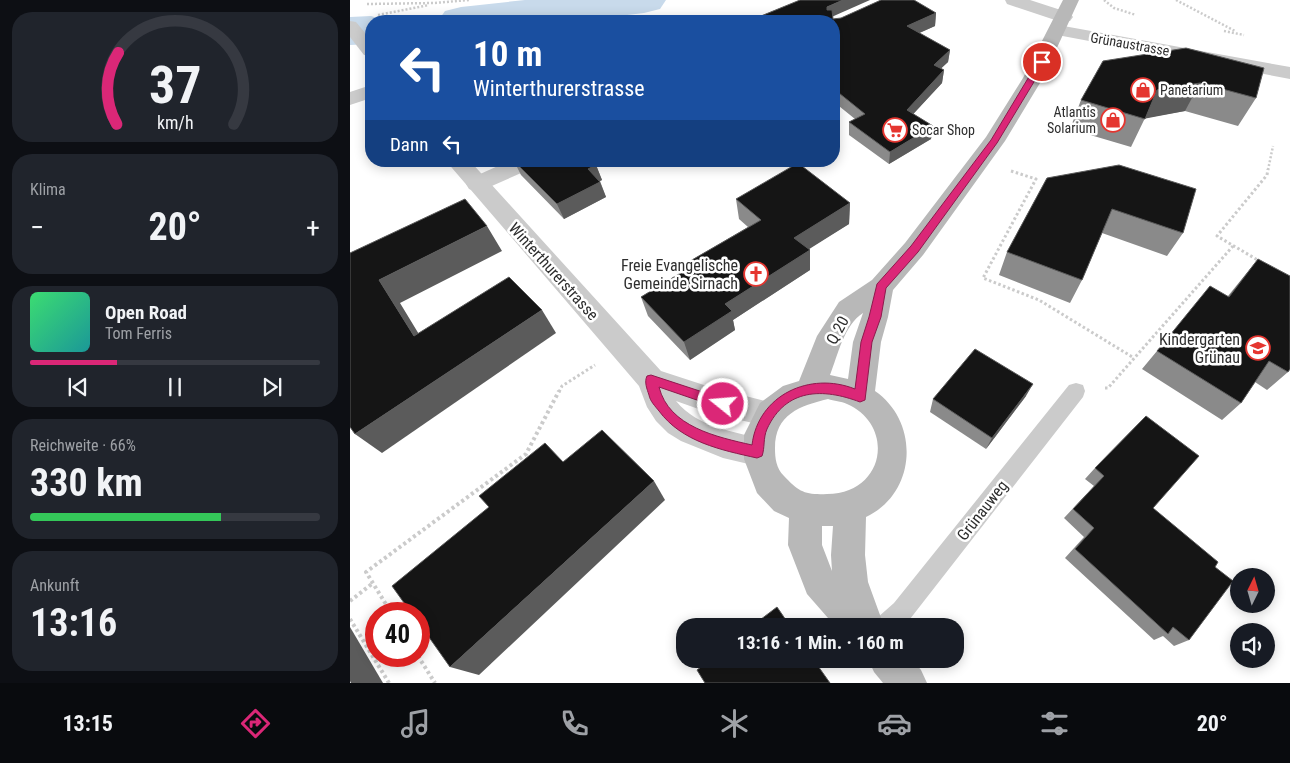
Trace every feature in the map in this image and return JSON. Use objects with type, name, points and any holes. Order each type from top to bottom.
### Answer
[{"type":"main road","name":"Q 20","points":[[812,388],[831,336],[848,309],[881,287],[914,249],[994,141],[1033,78],[1071,0]]},
{"type":"main road","name":"Q 20","points":[[860,396],[867,342],[875,317],[881,287]]},
{"type":"main road","points":[[828,387],[845,390],[860,396],[876,409],[888,425],[893,443],[892,463],[884,482],[874,493],[869,498],[850,508],[835,511],[805,510],[786,500],[770,487],[761,470],[757,452],[760,432],[769,414],[781,402],[795,393],[812,388],[828,387]]},
{"type":"main road","points":[[850,508],[848,555],[851,582],[863,618]]},
{"type":"main road","points":[[805,510],[805,545],[819,582],[852,618]]},
{"type":"main road","points":[[895,668],[908,683]]},
{"type":"street","name":"Grünaustrasse","points":[[1013,0],[1061,23],[1290,73]]},
{"type":"street","points":[[350,26],[365,44]]},
{"type":"street","points":[[350,100],[365,94]]},
{"type":"street","name":"Winterthurerstrasse","points":[[462,167],[651,380],[655,397],[671,418],[688,431],[726,445],[757,452]]},
{"type":"street","points":[[477,184],[515,167]]},
{"type":"street","name":"Winterthurerstrasse","points":[[651,380],[707,400],[769,414]]},
{"type":"lane","name":"Grünauweg","points":[[894,618],[902,611],[1076,390]]},
{"type":"path","points":[[361,4],[434,3],[469,0]]},
{"type":"path","points":[[1104,0],[1107,4]]},
{"type":"path","points":[[1176,0],[1238,32]]},
{"type":"path","points":[[377,15],[434,3]]},
{"type":"path","points":[[1266,265],[1217,236],[1267,175],[1273,146]]},
{"type":"path","points":[[1004,169],[1036,180],[984,278],[1038,300],[1134,358]]},
{"type":"path","points":[[1076,390],[1108,388],[1233,246]]},
{"type":"path","points":[[385,602],[366,572],[526,454],[562,386],[598,363]]},
{"type":"path","points":[[350,601],[373,583]]},
{"type":"path","points":[[350,619],[389,683]]},
{"type":"path","points":[[425,667],[435,683]]},
{"type":"building","points":[[800,0],[843,0],[827,7],[827,10],[832,10],[833,15],[763,15]]},
{"type":"building","points":[[881,0],[914,0],[936,13],[907,26],[950,50],[934,65],[944,70],[907,110],[933,126],[890,152],[849,122],[865,114],[840,94],[840,18]]},
{"type":"building","points":[[1186,48],[1264,68],[1256,98],[1200,83],[1157,90],[1145,119],[1081,100],[1103,61]]},
{"type":"building","points":[[1119,165],[1196,189],[1183,233],[1112,209],[1082,280],[1007,252],[1047,178]]},
{"type":"building","points":[[520,167],[592,167],[588,169],[600,182],[557,204]]},
{"type":"building","name":"Freie Evangelische Gemeinde Sirnach","points":[[791,167],[803,167],[850,203],[794,238],[810,250],[725,304],[732,311],[684,342],[641,297],[689,268],[685,264],[761,220],[736,199]]},
{"type":"building","points":[[465,199],[487,226],[379,280],[414,336],[509,277],[542,310],[355,434],[350,427],[350,253]]},
{"type":"building","points":[[1258,259],[1290,276],[1290,369],[1288,372],[1269,361],[1241,403],[1157,351],[1210,286],[1229,297]]},
{"type":"building","points":[[975,349],[1033,384],[992,438],[933,399]]},
{"type":"building","points":[[1146,416],[1199,456],[1153,508],[1218,562],[1215,567],[1230,579],[1230,585],[1189,640],[1173,627],[1168,634],[1075,549],[1094,528],[1073,509],[1104,476],[1095,468]]},
{"type":"building","points":[[602,430],[654,481],[450,667],[430,639],[430,602],[403,602],[392,586],[489,507],[479,496],[545,443],[563,462]]},
{"type":"building","points":[[777,607],[785,618],[763,618]]},
{"type":"building","points":[[700,668],[819,668],[830,683],[705,683],[697,670]]},
{"type":"waterway","points":[[513,15],[644,0]]},
{"type":"waterway","points":[[350,31],[365,30]]},
{"type":"place","name":"Panetarium","points":[[1143,90]]},
{"type":"place","name":"Atlantis Solarium","points":[[1113,120]]},
{"type":"place","name":"Socar Shop","points":[[895,130]]},
{"type":"place","name":"Freie Evangelische Gemeinde Sirnach","points":[[756,274]]},
{"type":"place","name":"Kindergarten Grünau","points":[[1258,348]]},
{"type":"route","points":[[723,404],[651,380],[655,397],[671,418],[688,431],[726,445],[757,452],[760,432],[769,414],[781,402],[795,393],[812,388],[828,387],[845,390],[860,396],[867,342],[875,317],[881,287],[914,249],[994,141],[1042,62]]}]
